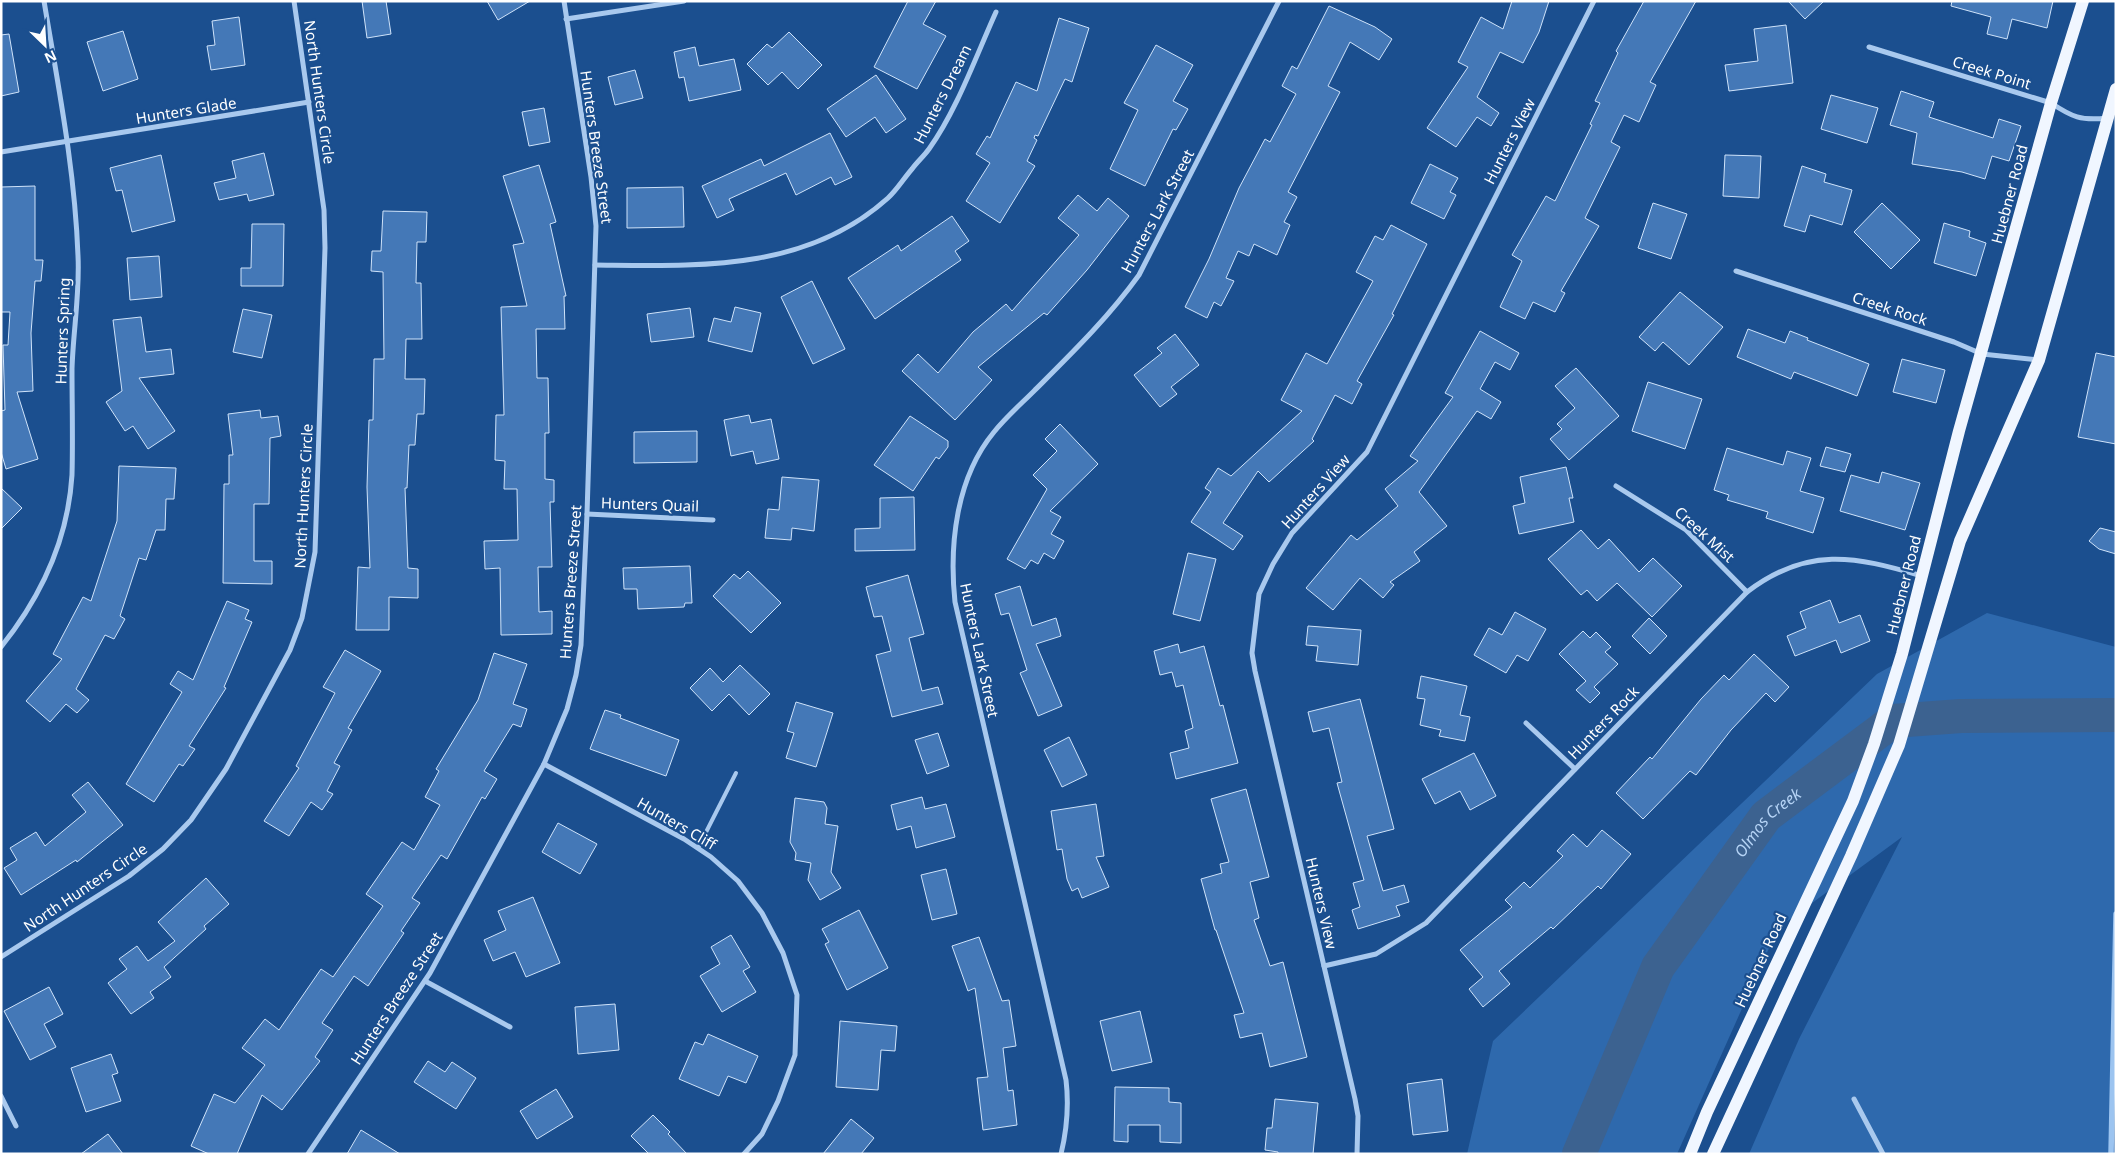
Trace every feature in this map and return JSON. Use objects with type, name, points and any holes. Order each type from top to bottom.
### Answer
[{"type":"main road","name":"Huebner Road","points":[[1690,1154],[1752,1014],[1853,801],[1890,696],[1923,576],[1959,431],[2051,103],[2083,1]]},
{"type":"main road","points":[[1713,1154],[1881,790],[1913,704],[1960,541],[2039,360],[2116,89]]},
{"type":"street","name":"Hunters Spring","points":[[1,647],[34,600],[48,572],[66,516],[72,476],[72,368],[78,257],[67,142],[44,1]]},
{"type":"street","name":"North Hunters Circle","points":[[1,957],[129,876],[163,849],[191,820],[226,769],[290,650],[302,618],[315,552],[325,248],[324,210],[294,1]]},
{"type":"street","name":"Hunters Breeze Street","points":[[308,1154],[425,981],[544,764],[567,709],[576,675],[580,645],[587,514],[596,226],[591,177],[564,1]]},
{"type":"street","points":[[566,19],[684,1]]},
{"type":"street","name":"Hunters Lark Street","points":[[1061,1154],[1067,1132],[1068,1098],[1066,1080],[955,602],[952,570],[956,523],[965,488],[976,460],[994,432],[1114,310],[1140,275],[1279,1]]},
{"type":"street","name":"Hunters View","points":[[1357,1154],[1358,1116],[1355,1099],[1255,671],[1252,653],[1259,594],[1273,564],[1292,533],[1367,452],[1594,1]]},
{"type":"street","name":"Hunters Dream","points":[[595,265],[685,266],[752,260],[810,244],[838,231],[869,212],[888,197],[929,149],[950,113],[996,12]]},
{"type":"street","name":"Creek Point","points":[[1869,47],[2051,103],[2068,115],[2086,120],[2107,118]]},
{"type":"street","name":"Hunters Glade","points":[[1,152],[309,102]]},
{"type":"street","name":"Creek Rock","points":[[1736,271],[1954,342],[1982,354],[2039,360]]},
{"type":"street","name":"Creek Mist","points":[[1616,486],[1686,530],[1747,592]]},
{"type":"street","name":"Hunters Quail","points":[[587,514],[713,520]]},
{"type":"street","name":"Hunters Rock","points":[[1324,966],[1376,954],[1426,923],[1452,899],[1574,769],[1747,592],[1764,579],[1789,567],[1837,558],[1870,561],[1923,576]]},
{"type":"street","points":[[1526,723],[1574,769]]},
{"type":"street","name":"Hunters Cliff","points":[[544,764],[698,848],[738,881],[762,913],[783,953],[797,995],[795,1054],[778,1102],[762,1134],[744,1154]]},
{"type":"street","points":[[425,981],[510,1027]]},
{"type":"street","points":[[1,1096],[16,1126]]},
{"type":"street","points":[[1854,1099],[1882,1154]]},
{"type":"lane","points":[[698,848],[736,773]]},
{"type":"shaded area","points":[[1987,613],[2116,647],[2116,1154],[1749,1154],[1799,1039],[1902,837],[1778,928],[1677,1154],[1467,1154],[1493,1041],[1877,674]]},
{"type":"building","points":[[362,1],[386,1],[391,34],[367,38]]},
{"type":"building","points":[[487,1],[530,1],[498,20]]},
{"type":"building","points":[[908,1],[936,1],[923,24],[946,36],[917,89],[874,67]]},
{"type":"building","points":[[1512,1],[1549,1],[1539,32],[1523,63],[1500,52],[1477,97],[1499,113],[1491,126],[1477,117],[1456,147],[1427,128],[1468,67],[1458,62],[1481,17],[1503,29]]},
{"type":"building","points":[[1644,1],[1696,1],[1650,82],[1656,85],[1639,122],[1624,115],[1611,142],[1620,147],[1585,218],[1599,226],[1561,291],[1565,293],[1555,312],[1533,302],[1525,319],[1500,307],[1522,261],[1512,255],[1546,196],[1555,201],[1592,125],[1590,124],[1600,103],[1595,101],[1618,53],[1616,51]]},
{"type":"building","points":[[1788,1],[1824,1],[1805,19]]},
{"type":"building","points":[[1952,1],[2053,1],[2047,28],[2012,19],[2007,39],[1987,34],[1991,17],[1951,6]]},
{"type":"building","points":[[1329,6],[1375,27],[1392,39],[1379,60],[1350,42],[1328,86],[1340,92],[1288,192],[1297,197],[1284,222],[1290,225],[1277,255],[1254,244],[1249,256],[1238,251],[1226,278],[1234,281],[1221,306],[1214,302],[1207,318],[1185,307],[1209,259],[1239,188],[1265,139],[1270,142],[1296,94],[1282,86],[1292,66],[1297,69]]},
{"type":"building","points":[[239,17],[245,65],[211,70],[207,46],[215,45],[212,21]]},
{"type":"building","points":[[1059,18],[1089,28],[1072,82],[1065,79],[1038,136],[1035,135],[1034,138],[1037,140],[1027,161],[1035,166],[1000,223],[966,201],[990,163],[976,154],[987,136],[990,138],[1016,82],[1037,91]]},
{"type":"building","points":[[1786,25],[1793,83],[1729,91],[1725,65],[1758,61],[1754,29]]},
{"type":"building","points":[[123,31],[138,79],[103,91],[87,42]]},
{"type":"building","points":[[789,32],[822,65],[798,89],[782,72],[768,85],[747,64],[767,44],[772,48]]},
{"type":"building","points":[[9,34],[19,92],[1,96],[1,35]]},
{"type":"building","points":[[1156,45],[1193,65],[1173,101],[1188,109],[1176,130],[1173,129],[1145,186],[1110,169],[1138,110],[1124,103]]},
{"type":"building","points":[[695,47],[699,66],[734,59],[741,90],[689,101],[684,77],[679,78],[674,52]]},
{"type":"building","points":[[635,70],[643,98],[615,105],[608,77]]},
{"type":"building","points":[[876,75],[906,119],[886,133],[875,117],[846,137],[827,109]]},
{"type":"building","points":[[1901,91],[1934,102],[1929,117],[1993,138],[1999,119],[2021,126],[2009,161],[1992,156],[1985,179],[1962,172],[1912,164],[1917,133],[1890,125]]},
{"type":"building","points":[[1831,95],[1878,108],[1867,143],[1821,129]]},
{"type":"building","points":[[544,108],[550,142],[529,146],[522,112]]},
{"type":"building","points":[[830,133],[852,177],[835,185],[831,177],[796,195],[786,173],[729,199],[734,210],[717,218],[702,186],[761,159],[764,166]]},
{"type":"building","points":[[264,153],[274,195],[249,201],[247,194],[219,200],[214,183],[236,178],[232,161]]},
{"type":"building","points":[[161,155],[175,221],[132,232],[122,190],[116,191],[110,168]]},
{"type":"building","points":[[1725,155],[1761,156],[1759,198],[1723,196]]},
{"type":"building","points":[[1430,164],[1458,178],[1450,192],[1456,195],[1444,219],[1411,203]]},
{"type":"building","points":[[539,165],[556,222],[550,224],[566,296],[564,296],[565,329],[536,329],[537,378],[548,378],[549,433],[545,433],[545,479],[554,480],[554,502],[550,502],[552,567],[538,567],[539,612],[552,611],[552,634],[501,635],[500,568],[485,569],[484,541],[518,540],[517,489],[504,489],[505,461],[495,460],[496,415],[504,415],[501,307],[527,306],[513,245],[524,243],[503,176]]},
{"type":"building","points":[[1802,166],[1826,174],[1824,182],[1852,190],[1842,225],[1810,215],[1805,232],[1784,226]]},
{"type":"building","points":[[35,186],[35,260],[43,260],[41,281],[35,281],[31,333],[33,391],[17,392],[38,459],[6,469],[1,452],[1,411],[5,410],[3,345],[8,345],[10,312],[1,312],[1,187]]},
{"type":"building","points":[[683,187],[684,227],[627,228],[627,188]]},
{"type":"building","points":[[1078,195],[1097,211],[1108,198],[1129,216],[1087,270],[1047,315],[1044,313],[978,367],[992,380],[955,420],[902,371],[918,354],[938,373],[973,332],[1006,304],[1012,311],[1079,235],[1058,218]]},
{"type":"building","points":[[1653,203],[1687,214],[1671,259],[1638,248]]},
{"type":"building","points":[[1882,203],[1920,240],[1891,269],[1854,232]]},
{"type":"building","points":[[383,211],[427,212],[426,242],[417,242],[416,283],[421,283],[422,339],[406,339],[405,379],[425,379],[424,414],[417,414],[415,445],[409,445],[407,488],[405,488],[408,568],[418,569],[418,598],[389,597],[389,630],[356,630],[358,567],[370,568],[367,487],[369,420],[373,420],[374,359],[384,359],[383,272],[371,271],[372,251],[381,251]]},
{"type":"building","points":[[952,216],[969,241],[955,251],[961,260],[875,319],[848,278],[898,245],[901,251]]},
{"type":"building","points":[[1944,223],[1970,231],[1969,237],[1986,243],[1976,276],[1934,263]]},
{"type":"building","points":[[252,224],[284,224],[283,286],[241,286],[241,268],[251,268]]},
{"type":"building","points":[[1391,225],[1427,244],[1392,314],[1394,315],[1357,381],[1362,384],[1352,404],[1335,395],[1312,439],[1314,441],[1269,482],[1258,471],[1223,523],[1243,536],[1233,550],[1191,522],[1211,492],[1205,488],[1218,468],[1231,476],[1302,411],[1281,400],[1306,353],[1327,364],[1373,281],[1356,272],[1375,236],[1383,240]]},
{"type":"building","points":[[159,256],[162,297],[130,300],[127,258]]},
{"type":"building","points":[[812,281],[845,349],[813,364],[781,297]]},
{"type":"building","points":[[1680,292],[1723,327],[1689,365],[1663,342],[1655,351],[1639,337]]},
{"type":"building","points":[[735,307],[761,313],[752,352],[708,341],[714,318],[731,322]]},
{"type":"building","points":[[690,308],[694,337],[651,342],[647,314]]},
{"type":"building","points":[[243,309],[272,315],[262,358],[233,352]]},
{"type":"building","points":[[141,317],[146,352],[171,349],[174,374],[139,378],[175,431],[148,449],[133,426],[125,431],[106,402],[122,391],[113,320]]},
{"type":"building","points":[[1748,329],[1785,343],[1790,331],[1808,338],[1807,340],[1869,364],[1857,396],[1794,372],[1791,379],[1737,357]]},
{"type":"building","points":[[1480,331],[1519,353],[1510,370],[1495,362],[1480,389],[1501,402],[1491,419],[1477,411],[1419,492],[1447,526],[1414,552],[1420,561],[1390,582],[1394,585],[1383,598],[1360,578],[1333,610],[1306,588],[1351,535],[1357,540],[1398,506],[1385,489],[1418,461],[1410,456],[1453,397],[1445,393]]},
{"type":"building","points":[[1175,334],[1199,365],[1171,387],[1177,394],[1160,407],[1134,375],[1162,353],[1157,348]]},
{"type":"building","points":[[2096,353],[2116,357],[2116,444],[2078,437]]},
{"type":"building","points":[[1902,359],[1945,370],[1936,403],[1893,392]]},
{"type":"building","points":[[1576,368],[1619,416],[1569,460],[1550,439],[1562,429],[1557,424],[1575,408],[1555,386]]},
{"type":"building","points":[[1648,382],[1702,399],[1685,449],[1632,431]]},
{"type":"building","points":[[260,410],[261,418],[278,416],[281,436],[270,438],[269,504],[254,504],[254,561],[272,561],[272,584],[223,583],[224,484],[229,484],[229,455],[233,455],[228,414]]},
{"type":"building","points":[[749,415],[751,423],[771,419],[779,459],[756,464],[753,451],[731,456],[724,420]]},
{"type":"building","points":[[910,416],[948,441],[948,447],[939,459],[936,457],[913,491],[874,465]]},
{"type":"building","points":[[1060,424],[1098,464],[1050,511],[1061,517],[1051,534],[1064,541],[1054,559],[1044,553],[1038,564],[1031,560],[1025,569],[1007,559],[1047,489],[1033,475],[1057,451],[1045,439]]},
{"type":"building","points":[[697,431],[697,462],[634,463],[634,432]]},
{"type":"building","points":[[1826,447],[1851,454],[1845,472],[1820,466]]},
{"type":"building","points":[[1727,448],[1783,465],[1787,451],[1811,458],[1800,491],[1824,498],[1813,533],[1766,518],[1768,512],[1727,500],[1729,495],[1714,490]]},
{"type":"building","points":[[119,466],[176,468],[174,499],[166,499],[165,530],[156,530],[146,560],[139,558],[120,616],[125,619],[114,639],[105,635],[76,689],[89,700],[77,713],[66,704],[50,722],[26,701],[62,659],[53,654],[83,597],[91,601],[117,521]]},
{"type":"building","points":[[1566,467],[1573,498],[1569,498],[1574,522],[1519,534],[1513,506],[1525,503],[1520,477]]},
{"type":"building","points":[[1882,472],[1920,483],[1905,530],[1840,511],[1851,475],[1879,483]]},
{"type":"building","points":[[782,477],[819,480],[814,531],[792,528],[791,540],[765,538],[768,509],[779,510]]},
{"type":"building","points":[[1,488],[22,508],[1,529]]},
{"type":"building","points":[[914,497],[915,550],[855,551],[855,529],[880,528],[880,498]]},
{"type":"building","points":[[2100,528],[2116,532],[2116,554],[2099,549],[2089,541]]},
{"type":"building","points":[[1581,530],[1598,549],[1609,539],[1639,572],[1653,558],[1682,586],[1652,617],[1617,583],[1597,601],[1587,590],[1581,595],[1548,559]]},
{"type":"building","points":[[1188,553],[1216,559],[1200,621],[1173,614]]},
{"type":"building","points":[[690,566],[692,603],[685,603],[684,607],[638,609],[637,589],[624,589],[623,568]]},
{"type":"building","points":[[748,571],[781,603],[751,633],[713,596],[734,574],[740,579]]},
{"type":"building","points":[[908,575],[924,634],[909,638],[922,691],[938,687],[943,704],[892,717],[876,655],[891,651],[882,616],[874,617],[866,587]]},
{"type":"building","points":[[1020,586],[1032,626],[1056,618],[1061,636],[1036,644],[1062,706],[1038,716],[1020,673],[1027,670],[1009,613],[1001,615],[995,594]]},
{"type":"building","points":[[1830,600],[1839,623],[1860,615],[1870,641],[1841,653],[1836,640],[1795,656],[1787,636],[1806,628],[1800,612]]},
{"type":"building","points":[[227,601],[249,610],[245,619],[252,622],[224,687],[226,688],[189,746],[195,749],[183,766],[179,764],[154,802],[126,784],[182,692],[170,684],[178,671],[193,680]]},
{"type":"building","points":[[1515,612],[1546,629],[1528,661],[1517,655],[1506,673],[1474,655],[1489,628],[1502,635]]},
{"type":"building","points":[[1649,618],[1667,636],[1650,654],[1632,636]]},
{"type":"building","points":[[1308,626],[1361,630],[1358,665],[1316,661],[1318,646],[1306,645]]},
{"type":"building","points":[[1583,631],[1590,638],[1596,632],[1611,647],[1605,652],[1618,664],[1594,687],[1600,693],[1590,703],[1576,690],[1586,681],[1559,654]]},
{"type":"building","points":[[1178,644],[1180,653],[1204,646],[1220,706],[1223,705],[1238,763],[1176,779],[1170,753],[1189,748],[1185,731],[1193,728],[1183,685],[1176,687],[1172,672],[1160,675],[1154,651]]},
{"type":"building","points":[[345,650],[381,671],[348,728],[352,730],[334,763],[340,766],[327,791],[333,794],[322,810],[311,802],[289,836],[264,821],[299,768],[296,766],[335,693],[323,687]]},
{"type":"building","points":[[494,653],[527,664],[513,704],[527,709],[521,727],[513,724],[484,771],[497,779],[485,799],[482,797],[447,859],[441,855],[412,898],[420,903],[401,931],[404,933],[368,986],[354,976],[322,1023],[333,1030],[315,1057],[320,1061],[282,1110],[262,1095],[237,1154],[209,1154],[191,1146],[214,1094],[235,1103],[265,1065],[242,1048],[265,1019],[279,1030],[321,969],[333,977],[383,906],[366,894],[402,842],[414,850],[440,805],[425,797],[439,771],[436,769],[478,700]]},
{"type":"building","points":[[1754,654],[1789,687],[1775,702],[1766,693],[1731,730],[1696,775],[1690,771],[1643,819],[1616,793],[1650,757],[1652,759],[1701,699],[1724,675],[1729,680]]},
{"type":"building","points":[[740,665],[770,694],[749,715],[729,694],[712,711],[690,688],[710,668],[723,682]]},
{"type":"building","points":[[1421,676],[1467,686],[1460,715],[1470,717],[1465,741],[1439,736],[1441,730],[1420,725],[1425,699],[1417,698]]},
{"type":"building","points":[[1360,699],[1394,829],[1367,836],[1383,891],[1404,885],[1409,902],[1396,906],[1400,916],[1358,929],[1352,910],[1360,907],[1353,883],[1364,880],[1337,783],[1342,782],[1329,728],[1313,732],[1308,712]]},
{"type":"building","points":[[796,702],[833,713],[816,767],[786,758],[794,733],[787,731]]},
{"type":"building","points":[[605,710],[621,715],[620,718],[679,740],[666,776],[590,749]]},
{"type":"building","points":[[938,733],[949,766],[927,774],[915,740]]},
{"type":"building","points":[[1069,737],[1087,775],[1062,787],[1044,750]]},
{"type":"building","points":[[1474,753],[1496,796],[1470,810],[1460,791],[1435,804],[1422,779]]},
{"type":"building","points":[[88,782],[123,825],[77,862],[76,860],[21,895],[4,868],[17,860],[10,848],[36,832],[45,846],[86,812],[72,795]]},
{"type":"building","points":[[1246,789],[1269,877],[1250,882],[1259,918],[1254,920],[1270,966],[1283,962],[1307,1057],[1270,1067],[1262,1033],[1240,1038],[1234,1015],[1244,1013],[1215,930],[1201,879],[1222,873],[1220,864],[1229,862],[1211,799]]},
{"type":"building","points":[[922,797],[925,809],[946,804],[955,837],[916,848],[911,826],[897,830],[891,805]]},
{"type":"building","points":[[795,798],[824,802],[827,808],[825,824],[838,826],[831,872],[841,888],[820,900],[808,880],[811,863],[795,860],[796,853],[790,842]]},
{"type":"building","points":[[1096,804],[1104,856],[1096,857],[1109,887],[1082,898],[1078,888],[1072,891],[1067,879],[1062,849],[1057,850],[1051,811]]},
{"type":"building","points":[[558,823],[597,844],[580,874],[542,852]]},
{"type":"building","points":[[1602,830],[1631,854],[1601,889],[1598,886],[1553,929],[1551,927],[1499,971],[1510,984],[1483,1007],[1469,989],[1483,977],[1460,950],[1512,907],[1505,900],[1524,882],[1530,888],[1563,856],[1557,851],[1573,834],[1587,847]]},
{"type":"building","points":[[946,869],[957,914],[932,920],[921,875]]},
{"type":"building","points":[[206,878],[229,904],[204,926],[206,929],[164,967],[171,977],[150,992],[154,998],[131,1014],[108,983],[127,969],[119,959],[137,946],[148,961],[175,941],[158,922]]},
{"type":"building","points":[[533,897],[560,963],[526,977],[515,952],[493,961],[484,940],[506,930],[498,911]]},
{"type":"building","points":[[859,910],[888,968],[847,990],[825,944],[829,942],[822,929]]},
{"type":"building","points":[[731,935],[750,967],[743,971],[756,992],[722,1012],[700,976],[720,964],[711,947]]},
{"type":"building","points":[[979,937],[1002,1001],[1009,1000],[1016,1046],[1003,1048],[1008,1091],[1013,1090],[1017,1125],[983,1130],[977,1078],[988,1077],[975,988],[968,991],[952,946]]},
{"type":"building","points":[[49,987],[63,1014],[44,1024],[56,1047],[30,1060],[4,1011]]},
{"type":"building","points":[[615,1004],[619,1050],[578,1054],[575,1007]]},
{"type":"building","points":[[1140,1011],[1152,1062],[1112,1071],[1100,1021]]},
{"type":"building","points":[[840,1021],[897,1026],[895,1051],[881,1050],[878,1090],[836,1087]]},
{"type":"building","points":[[708,1034],[758,1056],[746,1083],[728,1076],[719,1096],[679,1079],[695,1042],[703,1045]]},
{"type":"building","points":[[111,1054],[118,1073],[112,1075],[121,1101],[86,1112],[71,1068]]},
{"type":"building","points":[[428,1061],[445,1072],[452,1062],[476,1078],[456,1109],[414,1082]]},
{"type":"building","points":[[1442,1079],[1448,1131],[1413,1135],[1407,1084]]},
{"type":"building","points":[[1115,1087],[1169,1088],[1169,1102],[1181,1103],[1181,1143],[1160,1142],[1160,1125],[1128,1125],[1128,1142],[1114,1141]]},
{"type":"building","points":[[556,1089],[573,1117],[537,1139],[520,1111]]},
{"type":"building","points":[[1275,1099],[1318,1103],[1313,1154],[1278,1154],[1278,1152],[1265,1150],[1267,1128],[1272,1128]]},
{"type":"building","points":[[653,1115],[670,1132],[668,1134],[687,1154],[649,1154],[631,1136]]},
{"type":"building","points":[[851,1119],[874,1138],[861,1154],[823,1154]]},
{"type":"building","points":[[361,1130],[400,1154],[347,1154]]},
{"type":"building","points":[[108,1134],[123,1154],[81,1154]]},
{"type":"waterway","name":"Olmos Creek","points":[[1579,1154],[1658,967],[1766,816],[1893,721],[1961,716],[2116,715]]},
{"type":"waterway","points":[[2111,1154],[2116,914]]}]
